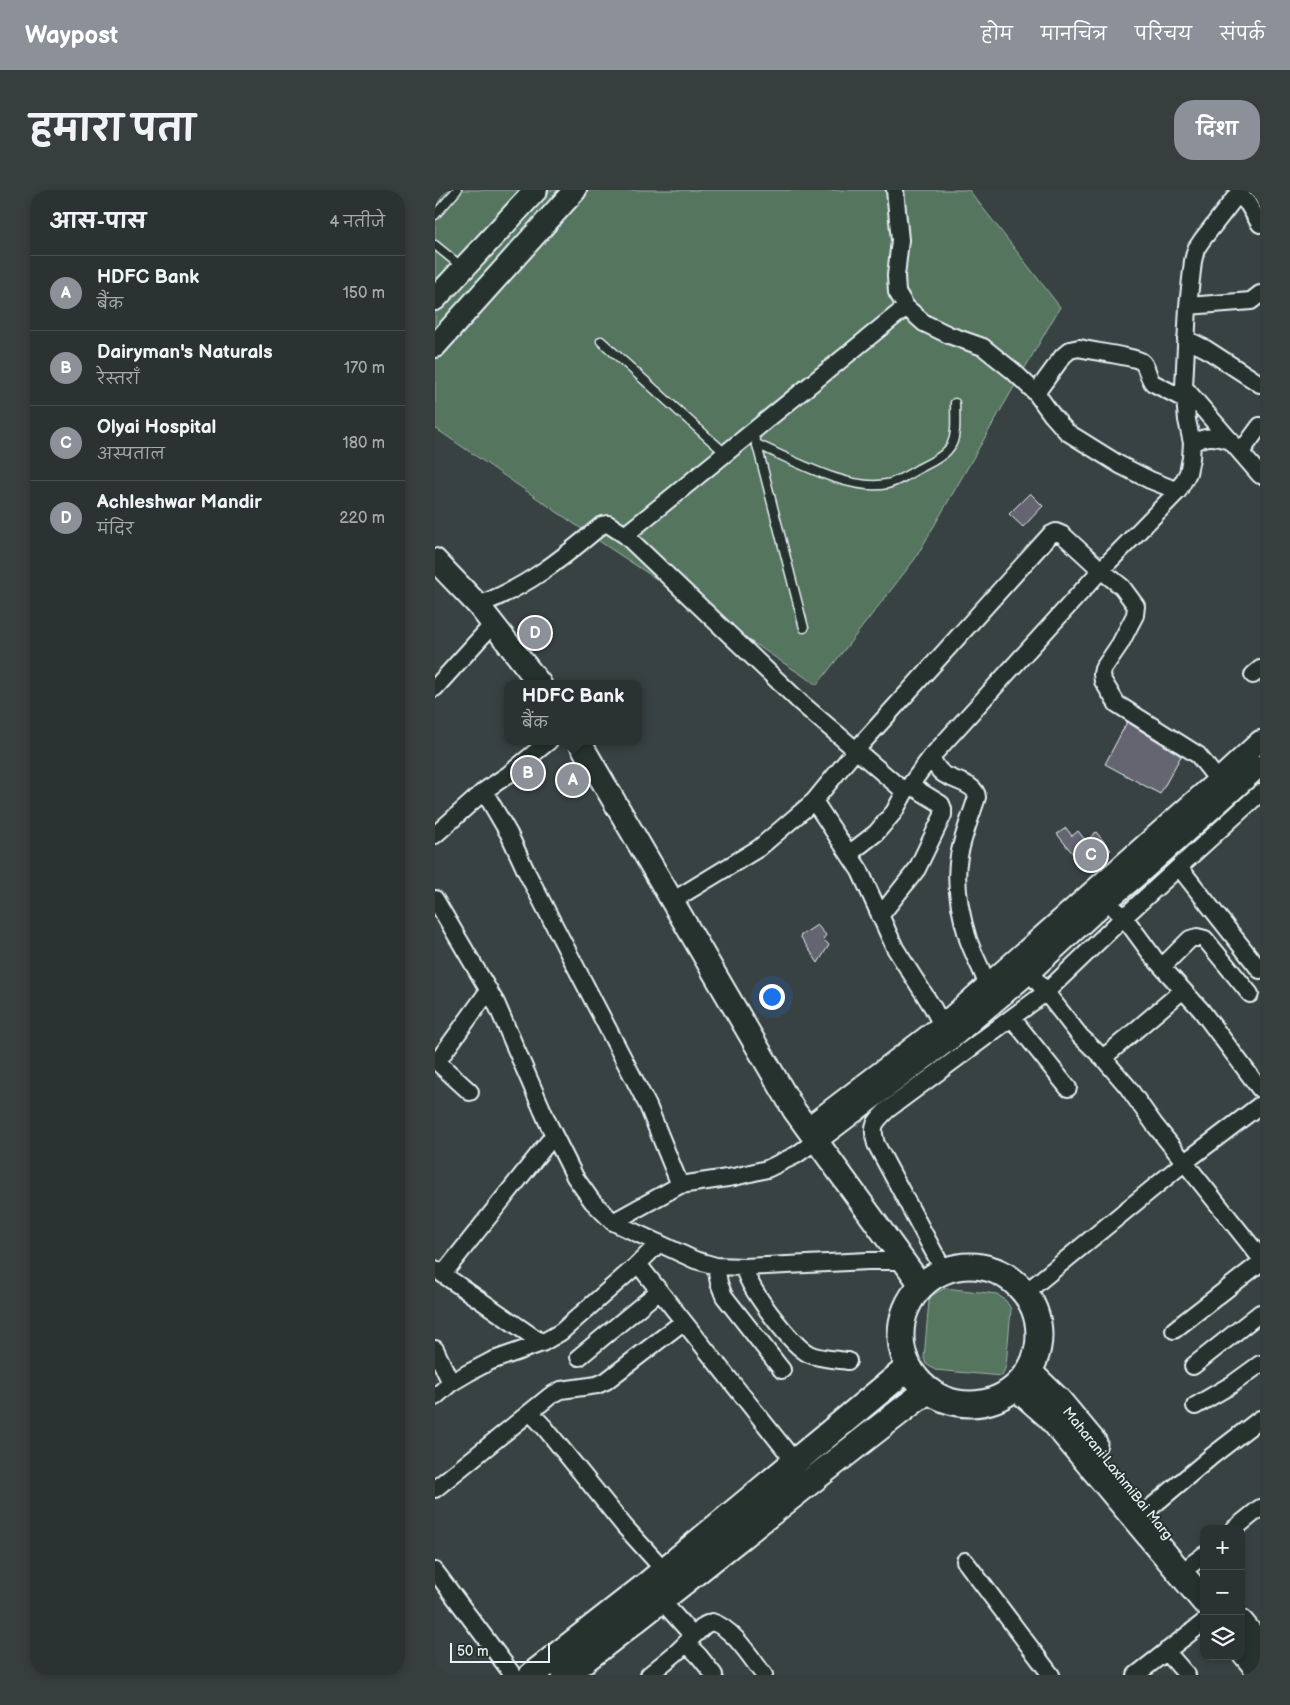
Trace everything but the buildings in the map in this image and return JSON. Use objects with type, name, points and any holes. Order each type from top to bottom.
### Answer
[{"type":"main road","points":[[435,299],[536,190]]},
{"type":"main road","points":[[435,346],[575,190]]},
{"type":"main road","points":[[435,560],[478,605],[537,680]]},
{"type":"main road","points":[[581,745],[794,1110],[921,1285]]},
{"type":"main road","points":[[966,1266],[988,1268],[1008,1278],[1025,1293],[1035,1311],[1039,1332],[1037,1352],[1022,1379],[1000,1397],[982,1403],[963,1404],[944,1399],[928,1390],[917,1380],[909,1367],[901,1345],[901,1322],[910,1300],[921,1285],[944,1270],[966,1266]]},
{"type":"main road","points":[[532,1675],[665,1570],[909,1367]]},
{"type":"main road","points":[[1022,1379],[1049,1417],[1200,1597]]},
{"type":"main road","name":"Maharani LaxhmiBai Marg","points":[[1022,1379],[1059,1401],[1149,1509],[1200,1566]]},
{"type":"main road","points":[[573,1673],[820,1472],[928,1390]]},
{"type":"main road","points":[[1251,1636],[1260,1671]]},
{"type":"street","points":[[895,190],[900,240],[896,276],[897,292],[906,307],[924,323],[949,335],[983,347],[1013,371],[1036,393],[1067,432],[1120,465],[1178,491]]},
{"type":"street","points":[[849,854],[876,833],[894,812],[907,789],[931,757],[1101,570],[1178,491],[1188,474],[1192,443],[1187,420],[1185,393],[1186,339],[1188,306],[1196,249],[1240,192],[1260,224]]},
{"type":"street","points":[[1188,306],[1251,301],[1260,294]]},
{"type":"street","points":[[625,535],[725,453],[755,437],[906,307]]},
{"type":"street","points":[[1186,339],[1260,384]]},
{"type":"street","points":[[1036,393],[1063,356],[1070,350],[1079,348],[1137,360],[1145,366],[1149,379],[1153,383],[1185,393],[1260,475]]},
{"type":"street","points":[[1236,447],[1260,426]]},
{"type":"street","points":[[1192,443],[1203,437],[1215,437],[1236,447]]},
{"type":"street","points":[[478,605],[493,600],[537,577],[602,525],[608,524],[625,535],[801,703],[855,751],[907,789],[941,804],[943,815],[917,869],[880,916]]},
{"type":"street","points":[[672,901],[759,848],[814,801],[855,751],[1050,535],[1056,532],[1063,534],[1122,587],[1136,606],[1135,615],[1131,623],[1120,644],[1103,669],[1102,674],[1103,681],[1117,704],[1198,755],[1226,785]]},
{"type":"street","points":[[435,688],[493,624]]},
{"type":"street","points":[[613,1222],[680,1185],[734,1177],[767,1169],[796,1155],[811,1134],[942,1025],[990,993],[1030,972],[1136,877],[1226,785],[1260,741]]},
{"type":"street","points":[[435,835],[485,791],[544,745]]},
{"type":"street","points":[[931,757],[941,772],[973,788],[976,792],[977,797],[964,834],[959,858],[959,904],[968,938],[990,993]]},
{"type":"street","points":[[811,1134],[952,1038],[990,993],[1226,785],[1260,766]]},
{"type":"street","points":[[485,791],[509,834],[525,871],[648,1106],[680,1185]]},
{"type":"street","points":[[944,1270],[876,1144],[873,1132],[874,1123],[887,1110],[1045,993],[1123,917],[1260,793]]},
{"type":"street","points":[[814,801],[869,888],[895,948],[942,1025]]},
{"type":"street","points":[[1179,867],[1260,970]]},
{"type":"street","points":[[435,899],[489,990],[554,1135],[575,1177],[592,1201],[613,1222],[695,1260],[716,1266],[744,1267],[903,1261]]},
{"type":"street","points":[[1106,902],[1123,917],[1162,966],[1201,1010],[1260,1089]]},
{"type":"street","points":[[1162,966],[1190,939],[1197,937],[1205,939],[1250,994]]},
{"type":"street","points":[[1030,972],[1080,1036],[1103,1058],[1127,1086],[1154,1124],[1260,1257]]},
{"type":"street","points":[[470,1092],[436,1061],[489,990]]},
{"type":"street","points":[[1103,1058],[1183,990]]},
{"type":"street","points":[[1012,1018],[1068,1088]]},
{"type":"street","points":[[1025,1293],[1185,1162],[1260,1105]]},
{"type":"street","points":[[542,1343],[439,1272],[554,1135]]},
{"type":"street","points":[[435,1397],[451,1383],[491,1361],[542,1343],[561,1332],[659,1243]]},
{"type":"street","points":[[1174,1330],[1260,1263]]},
{"type":"street","points":[[638,1264],[795,1462]]},
{"type":"street","points":[[716,1266],[724,1296],[782,1370]]},
{"type":"street","points":[[744,1267],[750,1285],[791,1340],[801,1350],[814,1356],[848,1361]]},
{"type":"street","points":[[579,1357],[659,1291]]},
{"type":"street","points":[[1193,1366],[1260,1313]]},
{"type":"street","points":[[435,1489],[550,1396],[561,1390],[606,1382],[683,1322]]},
{"type":"street","points":[[435,1349],[451,1383]]},
{"type":"street","points":[[1195,1406],[1260,1364]]},
{"type":"street","points":[[530,1412],[625,1527],[665,1570]]},
{"type":"street","points":[[1149,1509],[1212,1456],[1260,1420]]},
{"type":"street","points":[[1239,1525],[1260,1508]]},
{"type":"street","points":[[965,1561],[1051,1675]]},
{"type":"street","points":[[435,1571],[513,1675]]},
{"type":"street","points":[[661,1600],[714,1675]]},
{"type":"street","points":[[649,1675],[705,1625],[712,1622],[720,1624],[738,1641],[764,1675]]},
{"type":"street","points":[[1136,1675],[1200,1625]]},
{"type":"street","points":[[1166,1651],[1187,1675]]},
{"type":"lane","points":[[435,215],[457,190]]},
{"type":"lane","points":[[435,245],[464,269]]},
{"type":"lane","points":[[601,341],[725,453]]},
{"type":"lane","points":[[755,437],[833,478],[861,485],[888,484],[939,459],[950,449],[955,435],[955,403]]},
{"type":"lane","points":[[755,437],[804,628]]},
{"type":"green space","points":[[435,190],[969,190],[1060,307],[915,559],[817,685],[605,545],[435,428]]},
{"type":"green space","points":[[945,1288],[997,1294],[1006,1301],[1011,1309],[1006,1366],[1002,1376],[935,1370],[926,1364],[924,1358],[929,1301],[931,1296]]},
{"type":"place","name":"Achleshwar Mandir","points":[[535,633]]},
{"type":"place","name":"Dairyman's Naturals","points":[[528,773]]},
{"type":"place","name":"HDFC Bank","points":[[573,780]]},
{"type":"place","name":"Olyai Hospital","points":[[1091,855]]}]
